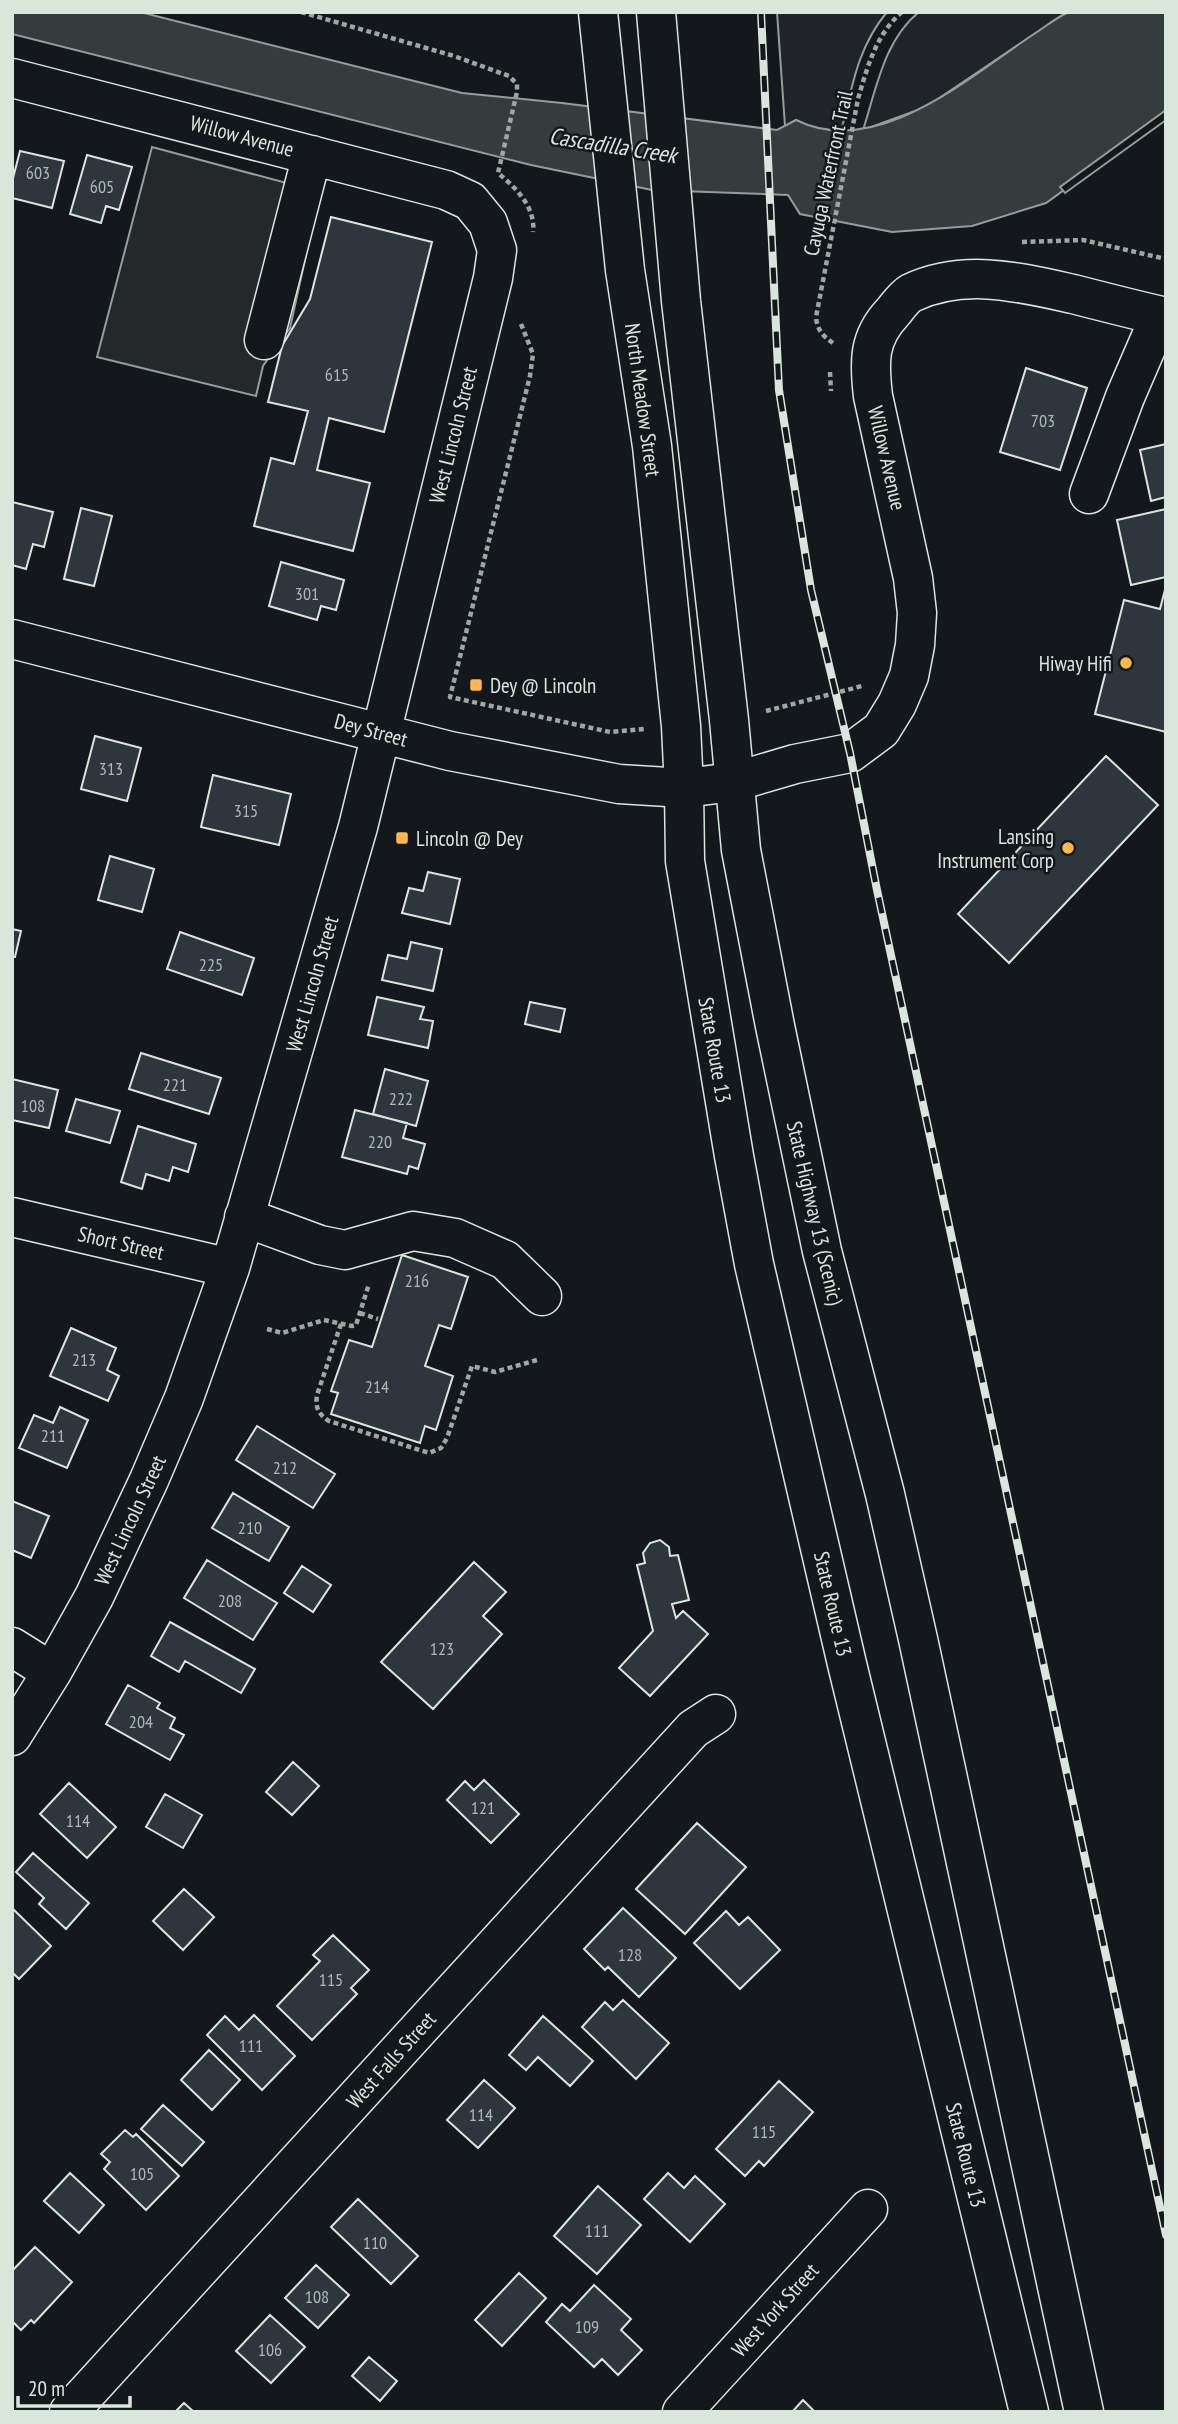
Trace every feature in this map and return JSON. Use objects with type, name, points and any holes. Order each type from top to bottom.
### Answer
[{"type":"main road","name":"North Meadow Street","points":[[598,12],[625,270],[652,446],[681,726],[684,788]]},
{"type":"main road","points":[[656,12],[678,261],[734,782]]},
{"type":"main road","name":"Willow Avenue","points":[[12,78],[446,190],[470,201]]},
{"type":"main road","points":[[264,340],[313,155]]},
{"type":"main road","name":"West Lincoln Street","points":[[12,1737],[94,1597],[149,1480],[184,1398],[230,1268],[358,827],[493,278],[497,250],[488,223],[470,201]]},
{"type":"main road","name":"Willow Avenue","points":[[734,782],[795,764],[850,753],[881,730],[897,704],[909,676],[917,613],[913,578],[873,396],[869,366],[874,340],[888,317],[909,294],[948,281],[992,278],[1163,316]]},
{"type":"main road","points":[[1089,494],[1125,397],[1163,316]]},
{"type":"main road","name":"Dey Street","points":[[12,639],[450,751],[619,784],[684,788],[734,782]]},
{"type":"main road","name":"State Highway 13 (Scenic)","points":[[734,782],[741,850],[822,1251],[885,1494],[918,1639],[1084,2412]]},
{"type":"main road","name":"State Route 13","points":[[684,788],[687,874],[754,1264],[850,1677],[1029,2412]]},
{"type":"main road","name":"Short Street","points":[[12,1217],[230,1268]]},
{"type":"main road","points":[[244,1217],[320,1245],[345,1250],[413,1231],[455,1238],[505,1260],[542,1296]]},
{"type":"main road","points":[[12,1647],[52,1672]]},
{"type":"main road","name":"West Falls Street","points":[[69,2412],[693,1729],[716,1714]]},
{"type":"main road","name":"West York Street","points":[[682,2412],[868,2209]]},
{"type":"path","points":[[301,12],[454,56],[509,76],[517,84],[517,92],[501,160]]},
{"type":"path","name":"Cayuga Waterfront Trail","points":[[833,343],[823,336],[817,326],[816,317],[858,99],[868,64],[881,37],[902,12]]},
{"type":"path","points":[[520,321],[533,354],[530,376],[450,696],[610,732],[620,731]]},
{"type":"path","points":[[267,1329],[282,1334],[324,1320],[356,1325],[369,1284]]},
{"type":"path","points":[[360,1313],[378,1319]]},
{"type":"path","points":[[341,1324],[317,1395],[316,1404],[320,1415],[329,1421],[429,1453],[440,1448],[447,1438],[472,1366],[495,1372],[537,1360]]},
{"type":"shaded area","points":[[777,12],[887,12],[862,54],[841,132],[811,128],[796,120],[785,126]]},
{"type":"shaded area","points":[[919,12],[1067,12],[926,107],[863,130],[889,51],[907,23]]},
{"type":"shaded area","points":[[152,147],[320,192],[290,328],[263,366],[256,396],[97,357]]},
{"type":"water","name":"Cascadilla Creek","points":[[1097,11],[1166,12],[1166,116],[1046,203],[972,226],[892,232],[800,214],[788,195],[652,190],[531,165],[12,34],[12,12],[140,12],[462,93],[777,130],[796,120],[827,130],[858,129],[890,122],[921,108],[951,91],[1065,14]]},
{"type":"pier","points":[[1166,110],[1166,120],[1065,193],[1060,187]]},
{"type":"building","points":[[20,151],[64,161],[52,208],[12,198],[12,182]]},
{"type":"building","points":[[87,155],[132,167],[119,210],[106,206],[101,223],[70,214]]},
{"type":"building","points":[[331,217],[432,242],[384,432],[329,418],[317,470],[370,483],[353,551],[254,526],[271,458],[294,464],[308,411],[268,402],[282,346],[310,299]]},
{"type":"building","points":[[1026,368],[1087,388],[1060,470],[1000,452]]},
{"type":"building","points":[[1166,444],[1166,497],[1151,501],[1140,450]]},
{"type":"building","points":[[12,502],[53,512],[44,547],[33,544],[26,569],[12,565]]},
{"type":"building","points":[[81,508],[112,516],[94,586],[64,579]]},
{"type":"building","points":[[1166,509],[1166,577],[1131,585],[1117,520]]},
{"type":"building","points":[[281,562],[344,580],[336,610],[321,606],[317,620],[269,606]]},
{"type":"building","points":[[1166,586],[1166,732],[1095,714],[1124,600],[1160,609]]},
{"type":"building","points":[[95,736],[141,748],[127,801],[81,789]]},
{"type":"building","points":[[1106,756],[1158,805],[1009,963],[958,914]]},
{"type":"building","points":[[213,775],[291,794],[279,845],[201,827]]},
{"type":"building","points":[[110,856],[154,869],[142,912],[98,900]]},
{"type":"building","points":[[428,872],[460,879],[450,924],[402,913],[409,888],[423,891]]},
{"type":"building","points":[[12,929],[21,931],[15,957],[12,957]]},
{"type":"building","points":[[180,932],[254,958],[242,995],[167,969]]},
{"type":"building","points":[[411,942],[442,949],[433,991],[382,980],[388,955],[407,959]]},
{"type":"building","points":[[377,997],[424,1007],[420,1019],[433,1021],[428,1048],[368,1035]]},
{"type":"building","points":[[530,1002],[565,1009],[560,1032],[525,1024]]},
{"type":"building","points":[[141,1053],[221,1078],[209,1114],[129,1089]]},
{"type":"building","points":[[385,1069],[428,1081],[416,1126],[373,1114]]},
{"type":"building","points":[[12,1079],[58,1090],[49,1128],[12,1120]]},
{"type":"building","points":[[76,1099],[120,1111],[110,1143],[66,1131]]},
{"type":"building","points":[[355,1110],[407,1123],[403,1138],[425,1144],[418,1169],[409,1166],[407,1174],[342,1157]]},
{"type":"building","points":[[138,1126],[196,1144],[188,1172],[173,1167],[169,1181],[146,1174],[142,1189],[121,1182]]},
{"type":"building","points":[[402,1255],[468,1277],[451,1329],[439,1325],[425,1366],[453,1376],[436,1430],[425,1426],[420,1443],[331,1414],[338,1393],[331,1391],[349,1340],[372,1347]]},
{"type":"building","points":[[71,1328],[116,1348],[107,1370],[119,1376],[108,1401],[50,1376]]},
{"type":"building","points":[[60,1407],[88,1420],[67,1468],[19,1448],[34,1415],[53,1423]]},
{"type":"building","points":[[257,1426],[335,1474],[313,1508],[236,1460]]},
{"type":"building","points":[[233,1493],[289,1527],[269,1561],[212,1528]]},
{"type":"building","points":[[12,1501],[49,1516],[31,1558],[12,1550]]},
{"type":"building","points":[[660,1540],[669,1547],[670,1556],[678,1555],[689,1600],[672,1604],[676,1618],[683,1611],[708,1634],[650,1696],[619,1668],[653,1631],[637,1565],[645,1563],[643,1553],[650,1543]]},
{"type":"building","points":[[207,1560],[277,1603],[253,1640],[184,1598]]},
{"type":"building","points":[[474,1562],[506,1592],[483,1616],[502,1634],[433,1709],[381,1662]]},
{"type":"building","points":[[302,1566],[331,1585],[313,1612],[284,1593]]},
{"type":"building","points":[[170,1622],[255,1669],[241,1693],[185,1661],[179,1672],[151,1656]]},
{"type":"building","points":[[128,1685],[160,1703],[157,1708],[175,1718],[170,1728],[184,1735],[170,1760],[106,1724]]},
{"type":"building","points":[[293,1762],[319,1786],[292,1815],[266,1792]]},
{"type":"building","points":[[484,1780],[519,1814],[491,1843],[447,1800],[465,1781],[474,1790]]},
{"type":"building","points":[[69,1783],[116,1827],[87,1858],[40,1814]]},
{"type":"building","points":[[165,1794],[202,1815],[183,1848],[146,1827]]},
{"type":"building","points":[[697,1823],[746,1867],[685,1934],[636,1889]]},
{"type":"building","points":[[33,1853],[89,1903],[66,1929],[39,1904],[44,1898],[16,1872]]},
{"type":"building","points":[[184,1889],[214,1917],[183,1950],[153,1921]]},
{"type":"building","points":[[12,1908],[51,1946],[19,1979],[12,1972]]},
{"type":"building","points":[[623,1908],[676,1958],[639,1997],[608,1967],[605,1970],[584,1949]]},
{"type":"building","points":[[726,1911],[739,1925],[748,1917],[780,1950],[740,1989],[694,1943]]},
{"type":"building","points":[[333,1935],[369,1970],[351,1988],[357,1994],[312,2040],[277,2006],[320,1961],[313,1955]]},
{"type":"building","points":[[623,2000],[669,2043],[636,2079],[582,2027],[605,2002],[613,2010]]},
{"type":"building","points":[[254,2015],[295,2056],[262,2090],[207,2035],[225,2016],[239,2030]]},
{"type":"building","points":[[543,2016],[593,2061],[570,2086],[538,2057],[526,2070],[509,2055]]},
{"type":"building","points":[[209,2050],[240,2080],[212,2110],[181,2080]]},
{"type":"building","points":[[484,2080],[515,2108],[478,2148],[447,2120]]},
{"type":"building","points":[[779,2081],[813,2112],[764,2166],[759,2161],[745,2176],[716,2149]]},
{"type":"building","points":[[163,2105],[204,2142],[182,2166],[141,2129]]},
{"type":"building","points":[[125,2130],[133,2137],[136,2134],[179,2176],[146,2210],[104,2169],[110,2162],[101,2154]]},
{"type":"building","points":[[70,2173],[104,2205],[79,2233],[44,2201]]},
{"type":"building","points":[[668,2173],[684,2188],[695,2176],[725,2204],[690,2242],[644,2199]]},
{"type":"building","points":[[598,2186],[641,2225],[597,2274],[554,2236]]},
{"type":"building","points":[[358,2199],[418,2256],[391,2284],[331,2227]]},
{"type":"building","points":[[35,2247],[72,2282],[34,2323],[31,2320],[21,2330],[12,2321],[12,2271]]},
{"type":"building","points":[[316,2265],[349,2295],[318,2328],[285,2298]]},
{"type":"building","points":[[519,2273],[546,2298],[502,2346],[475,2320]]},
{"type":"building","points":[[594,2285],[631,2319],[621,2330],[642,2350],[618,2375],[602,2359],[594,2367],[546,2322],[562,2304],[570,2311]]},
{"type":"building","points":[[270,2315],[305,2347],[271,2383],[236,2351]]},
{"type":"building","points":[[369,2357],[397,2381],[380,2401],[352,2376]]},
{"type":"building","points":[[803,2400],[815,2412],[792,2412]]},
{"type":"building","points":[[184,2403],[194,2412],[175,2412]]},
{"type":"railway","points":[[761,12],[779,390],[811,590],[850,753],[877,890],[1166,2235]]},
{"type":"place","name":"Hiway Hifi","points":[[1126,663]]},
{"type":"place","name":"Dey @ Lincoln","points":[[476,685]]},
{"type":"place","name":"Lincoln @ Dey","points":[[402,838]]},
{"type":"place","name":"Lansing Instrument Corp","points":[[1068,848]]}]
